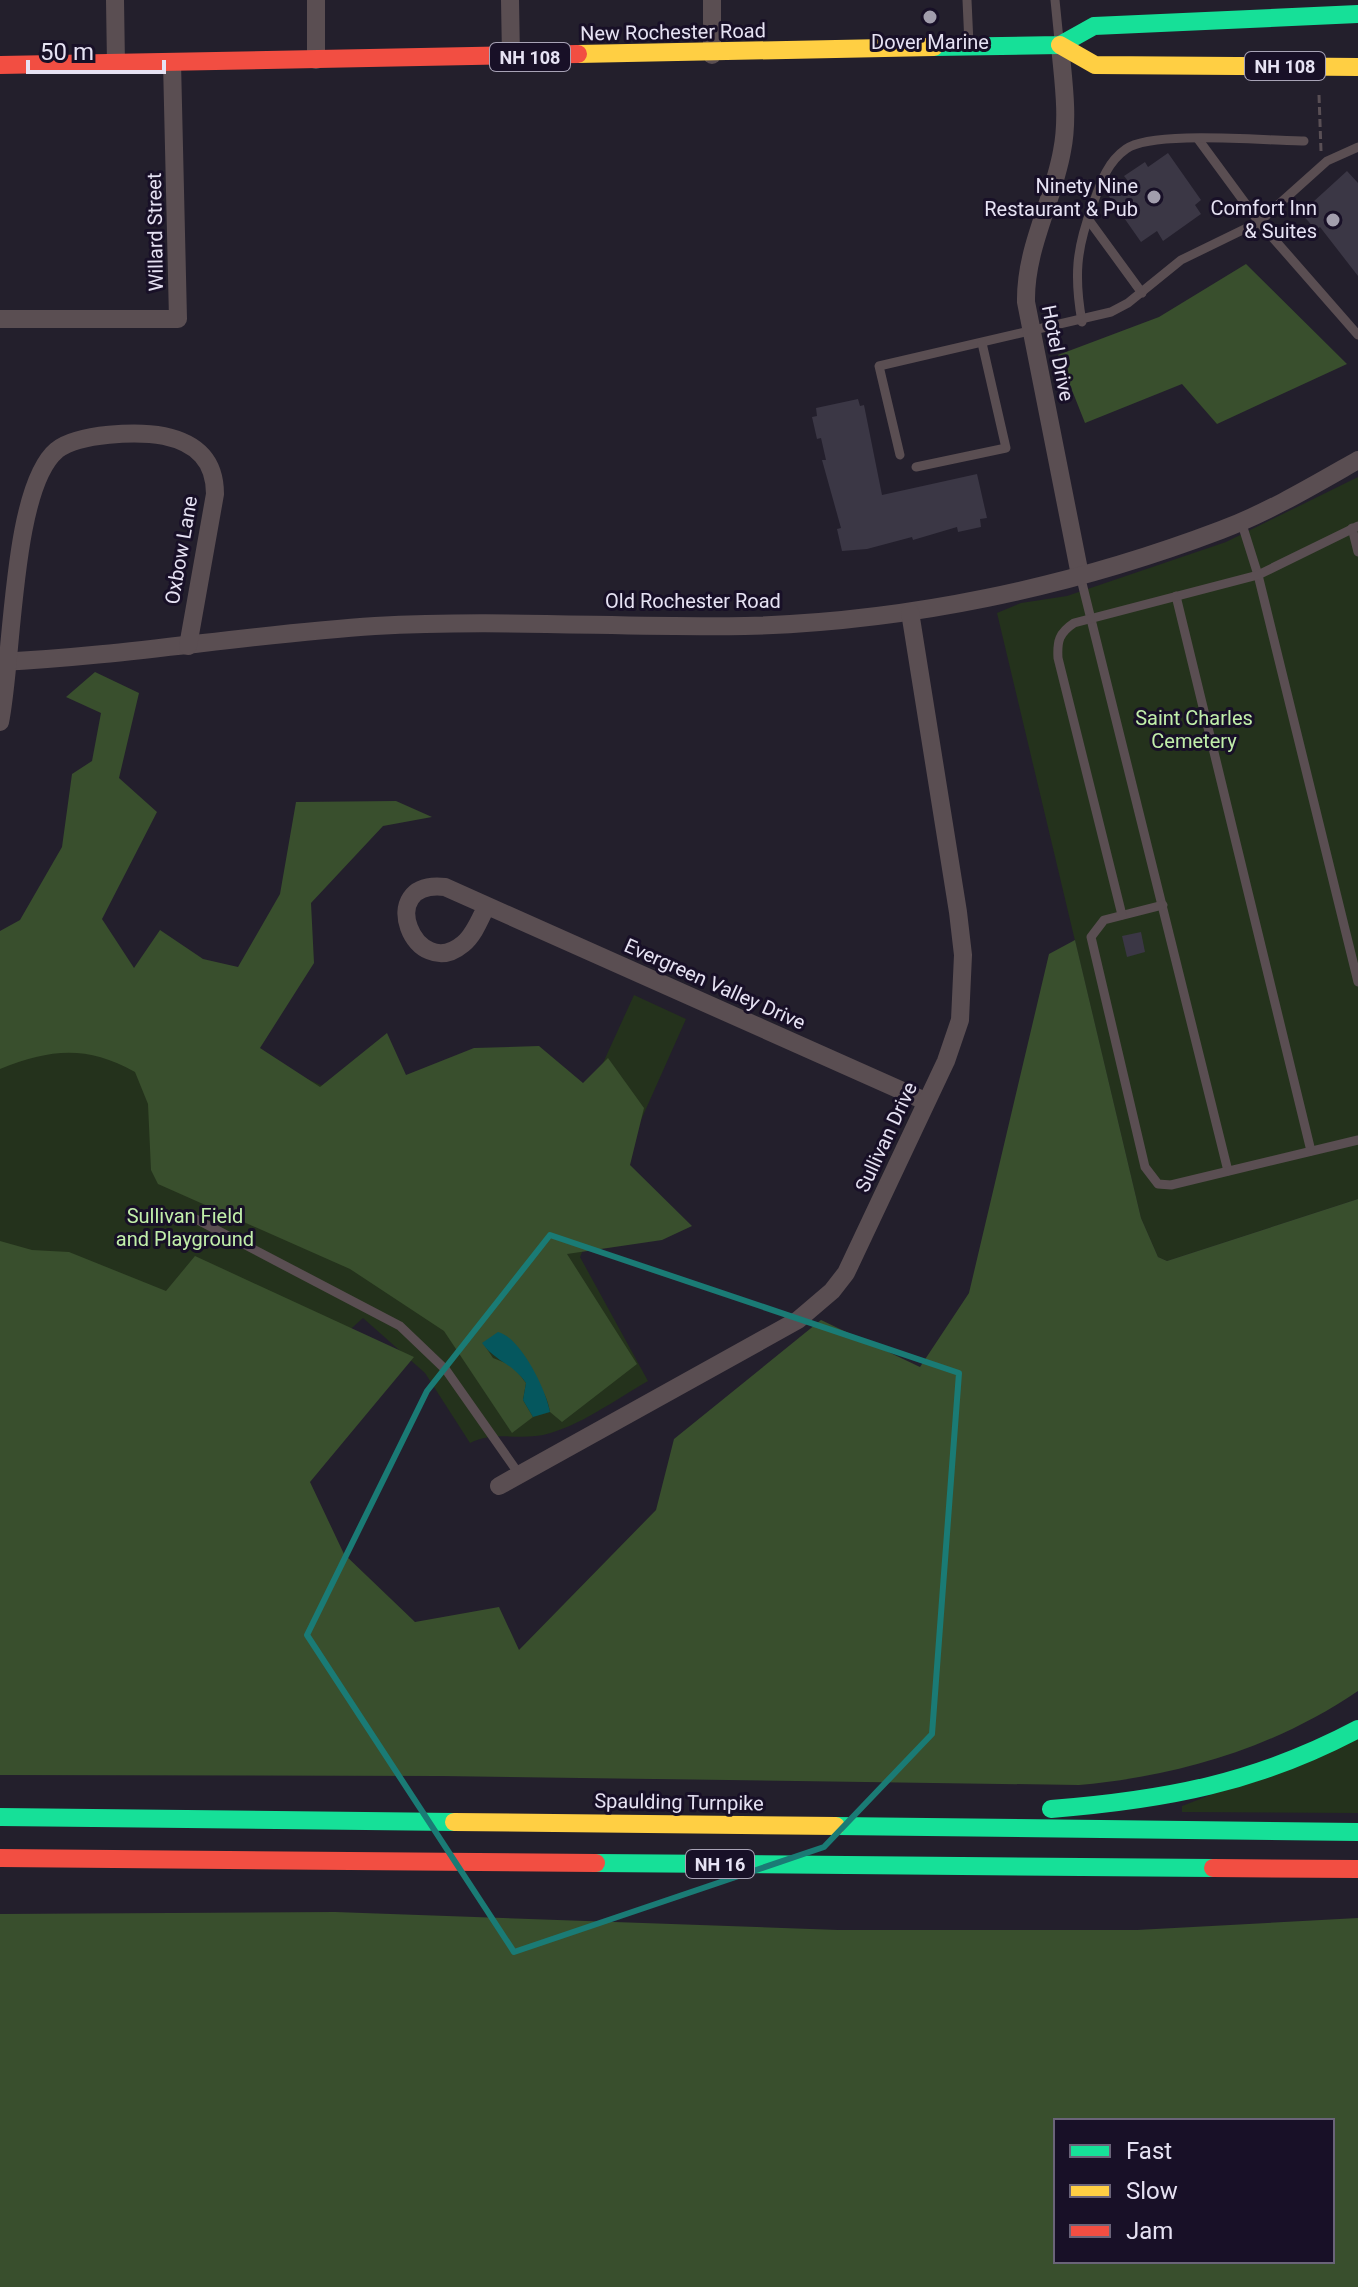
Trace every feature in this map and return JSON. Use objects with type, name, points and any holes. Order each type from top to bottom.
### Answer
[{"type":"main road","name":"New Rochester Road","points":[[0,65],[712,55],[1060,45],[1094,26],[1351,15]]},
{"type":"main road","name":"NH 108","points":[[1060,45],[1095,65],[1358,67]]},
{"type":"main road","points":[[937,1827],[1001,1813],[1130,1805],[1213,1790],[1283,1766],[1358,1729]]},
{"type":"main road","name":"Spaulding Turnpike","points":[[0,1817],[1358,1832]]},
{"type":"main road","name":"NH 16","points":[[0,1858],[1358,1869]]},
{"type":"street","points":[[115,0],[116,64]]},
{"type":"street","points":[[316,0],[316,60]]},
{"type":"street","points":[[510,0],[511,57]]},
{"type":"street","points":[[712,0],[712,55]]},
{"type":"street","name":"Hotel Drive","points":[[1060,45],[1064,135],[1028,268],[1026,302],[1080,575]]},
{"type":"street","name":"Willard Street","points":[[0,319],[178,319],[172,62]]},
{"type":"street","name":"Oxbow Lane","points":[[0,722],[16,572],[43,467],[57,450],[77,440],[99,436],[163,436],[200,453],[215,471],[215,494],[197,579],[188,646]]},
{"type":"street","name":"Old Rochester Road","points":[[5,662],[375,626],[567,622],[745,626],[910,612],[1080,575],[1155,554],[1241,521],[1358,460]]},
{"type":"street","name":"Sullivan Drive","points":[[499,1486],[780,1333],[832,1291],[874,1217],[946,1061],[960,1020],[963,955],[910,612]]},
{"type":"street","name":"Evergreen Valley Drive","points":[[486,907],[472,934],[454,950],[430,951],[411,936],[406,925],[409,901],[425,887],[445,887],[925,1101]]},
{"type":"lane","points":[[967,0],[969,48]]},
{"type":"lane","points":[[1055,0],[1060,45]]},
{"type":"lane","points":[[1324,1],[1351,15]]},
{"type":"lane","points":[[1082,322],[1075,271],[1088,219],[1109,166],[1129,147],[1153,139],[1304,141]]},
{"type":"lane","points":[[1198,139],[1259,222],[1358,335]]},
{"type":"lane","points":[[900,455],[879,366],[1030,330],[1082,322],[1111,312],[1142,293],[1181,260],[1259,222],[1327,161],[1358,147]]},
{"type":"lane","points":[[1088,219],[1142,293]]},
{"type":"lane","points":[[916,467],[1006,448],[982,343]]},
{"type":"lane","points":[[1241,521],[1258,575],[1358,982]]},
{"type":"lane","points":[[1122,915],[1058,658],[1057,645],[1062,631],[1093,618],[1258,575],[1355,527],[1358,552]]},
{"type":"lane","points":[[1080,575],[1228,1171]]},
{"type":"lane","points":[[1176,596],[1311,1151]]},
{"type":"lane","points":[[1163,905],[1104,920],[1091,937],[1145,1167],[1158,1184],[1171,1185],[1358,1140]]},
{"type":"lane","points":[[192,1217],[400,1326],[446,1370],[519,1474]]},
{"type":"path","points":[[1319,95],[1319,142],[1327,161]]},
{"type":"highlighted area","points":[[550,1235],[959,1373],[932,1734],[824,1847],[514,1952],[307,1635],[427,1391]]},
{"type":"green space","points":[[1246,264],[1347,364],[1217,424],[1182,384],[1085,423],[1058,355],[1159,317]]},
{"type":"green space","name":"Saint Charles Cemetery","points":[[1358,477],[1358,1199],[1167,1261],[1158,1257],[1141,1218],[997,613],[1021,603],[1067,596],[1226,542]]},
{"type":"green space","points":[[95,672],[139,693],[119,778],[157,812],[102,919],[134,968],[160,930],[203,959],[238,967],[280,894],[296,802],[396,801],[432,817],[383,826],[311,903],[314,963],[260,1048],[320,1087],[387,1033],[406,1075],[474,1048],[539,1046],[583,1083],[608,1058],[644,1108],[630,1165],[692,1226],[662,1240],[567,1254],[637,1364],[562,1422],[550,1412],[547,1399],[534,1379],[483,1343],[493,1358],[513,1366],[526,1383],[523,1400],[533,1417],[512,1433],[444,1331],[350,1269],[158,1184],[151,1170],[148,1104],[135,1072],[100,1057],[68,1053],[36,1057],[0,1069],[0,931],[20,920],[62,847],[72,774],[92,761],[101,713],[66,697]]},
{"type":"green space","points":[[1075,940],[1141,1218],[1158,1257],[1167,1261],[1358,1199],[1358,1691],[1293,1728],[1224,1756],[1153,1775],[1079,1785],[442,1776],[0,1775],[0,1241],[32,1250],[69,1252],[166,1291],[195,1256],[414,1357],[310,1482],[344,1554],[415,1622],[499,1607],[519,1650],[656,1510],[674,1439],[821,1320],[920,1367],[969,1293],[1049,954]]},
{"type":"green space","name":"Sullivan Field and Playground","points":[[634,995],[686,1019],[580,1257],[648,1381],[584,1419],[557,1431],[533,1436],[488,1437],[470,1443],[425,1373],[363,1318],[196,1468],[0,1714],[0,1033],[173,1019],[547,1186]]},
{"type":"green space","points":[[1358,1738],[1358,1813],[1182,1812],[1182,1806]]},
{"type":"green space","points":[[335,1912],[838,1930],[1137,1930],[1358,1918],[1358,2287],[0,2287],[0,1914]]},
{"type":"water","points":[[498,1332],[515,1343],[531,1365],[550,1412],[533,1417],[523,1400],[526,1383],[482,1343]]},
{"type":"building","name":"Ninety Nine Restaurant & Pub","points":[[1168,153],[1201,200],[1195,205],[1201,214],[1163,241],[1157,231],[1141,242],[1108,195],[1128,181],[1124,176],[1145,162],[1148,167]]},
{"type":"building","name":"Comfort Inn & Suites","points":[[1347,171],[1358,183],[1358,276],[1320,227],[1316,230],[1301,213]]},
{"type":"building","points":[[858,399],[860,406],[864,405],[882,495],[977,474],[987,518],[980,519],[981,527],[958,532],[957,527],[913,540],[912,537],[867,549],[842,551],[837,529],[841,528],[822,460],[826,460],[812,417],[817,416],[816,408]]},
{"type":"building","points":[[1141,932],[1145,952],[1127,957],[1122,936]]},
{"type":"traffic: fast","points":[[934,47],[1060,45],[1094,26],[1358,14]]},
{"type":"traffic: fast","points":[[1051,1809],[1133,1800],[1209,1786],[1283,1763],[1358,1729]]},
{"type":"traffic: fast","points":[[0,1817],[454,1822]]},
{"type":"traffic: fast","points":[[836,1826],[1358,1832]]},
{"type":"traffic: fast","points":[[596,1863],[1213,1868]]},
{"type":"traffic: slow","points":[[1060,45],[1095,65],[1358,67]]},
{"type":"traffic: slow","points":[[578,54],[934,47]]},
{"type":"traffic: slow","points":[[454,1822],[836,1826]]},
{"type":"traffic: jam","points":[[0,65],[578,54]]},
{"type":"traffic: jam","points":[[0,1858],[596,1863]]},
{"type":"traffic: jam","points":[[1213,1868],[1358,1869]]},
{"type":"place","name":"Dover Marine","points":[[930,17]]},
{"type":"place","name":"Ninety Nine Restaurant & Pub","points":[[1154,197]]},
{"type":"place","name":"Comfort Inn & Suites","points":[[1333,220]]}]
